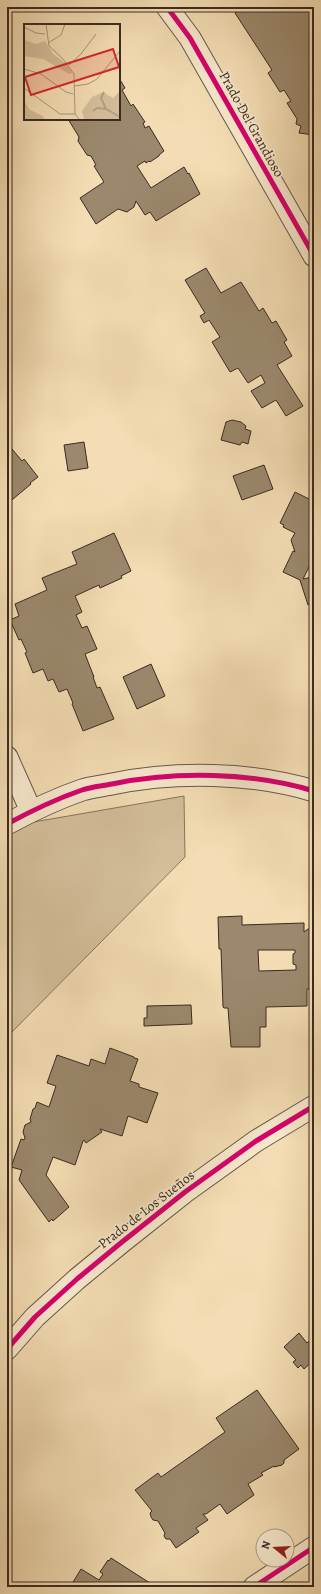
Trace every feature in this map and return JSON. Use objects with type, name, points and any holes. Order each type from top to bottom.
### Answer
[{"type":"street","name":"Prado Del Grandioso","points":[[167,7],[190,38],[314,256]]},
{"type":"street","points":[[7,757],[31,811]]},
{"type":"street","points":[[7,824],[31,811],[83,790],[139,778],[198,775],[257,780],[298,786],[314,791]]},
{"type":"street","name":"Prado de Los Sueños","points":[[7,1349],[35,1317],[77,1279],[185,1192],[256,1141],[314,1106]]},
{"type":"street","points":[[254,1587],[314,1547]]},
{"type":"shaded area","points":[[184,796],[185,857],[7,1037],[7,835],[22,824]]},
{"type":"building","points":[[236,7],[314,7],[314,135],[299,133],[301,126],[296,124],[297,119],[287,103],[291,101],[284,90],[280,92],[268,73],[272,70],[235,13],[238,11]]},
{"type":"building","points":[[120,80],[125,88],[122,90],[131,106],[133,104],[145,122],[143,123],[145,128],[149,126],[164,151],[150,162],[149,161],[146,163],[145,161],[137,166],[151,188],[184,167],[188,174],[189,173],[200,194],[156,221],[150,212],[145,215],[136,201],[134,207],[127,212],[118,209],[96,224],[80,198],[104,182],[94,166],[96,165],[91,156],[87,155],[78,141],[79,137],[69,120],[120,120]]},
{"type":"building","points":[[206,268],[221,293],[241,282],[259,311],[263,308],[272,323],[276,321],[287,340],[284,342],[292,356],[277,365],[303,406],[286,416],[276,400],[262,408],[251,391],[265,383],[261,375],[248,383],[238,368],[230,372],[212,342],[220,337],[209,320],[204,323],[200,316],[205,313],[185,280]]},
{"type":"building","points":[[232,420],[241,422],[246,426],[245,429],[251,431],[248,444],[242,442],[240,445],[221,440],[226,422]]},
{"type":"building","points":[[84,442],[88,468],[68,471],[64,445]]},
{"type":"building","points":[[7,443],[22,461],[24,459],[38,477],[7,504]]},
{"type":"building","points":[[264,465],[273,489],[242,500],[233,476]]},
{"type":"building","points":[[295,492],[311,500],[314,493],[314,562],[312,561],[303,579],[312,577],[314,571],[314,603],[308,605],[300,580],[283,572],[293,551],[295,552],[291,540],[295,533],[283,527],[284,525],[280,523]]},
{"type":"building","points":[[114,533],[131,571],[121,576],[122,578],[100,588],[99,585],[75,596],[82,612],[76,615],[82,628],[87,626],[97,649],[85,654],[97,688],[100,687],[114,719],[83,731],[67,689],[59,692],[53,679],[48,681],[43,669],[33,673],[25,653],[27,652],[21,639],[19,640],[10,620],[19,616],[15,604],[47,590],[42,578],[77,564],[72,552]]},
{"type":"building","points":[[151,664],[165,696],[137,709],[123,677]]},
{"type":"building","points":[[242,916],[242,925],[304,923],[304,932],[308,929],[314,929],[314,989],[307,989],[307,1006],[266,1007],[266,1027],[260,1027],[260,1047],[231,1047],[228,1008],[223,1007],[221,949],[219,949],[218,917]],"holes":[[[258,950],[295,950],[295,953],[293,954],[293,964],[296,965],[296,970],[259,971]]]},
{"type":"building","points":[[191,1005],[192,1024],[144,1026],[144,1018],[147,1018],[147,1006]]},
{"type":"building","points":[[110,1048],[138,1059],[130,1081],[139,1084],[139,1087],[158,1093],[147,1123],[128,1116],[122,1136],[100,1129],[102,1132],[86,1143],[84,1140],[83,1141],[75,1165],[53,1157],[46,1175],[69,1207],[53,1221],[52,1219],[49,1222],[19,1180],[22,1170],[11,1167],[21,1139],[24,1140],[25,1138],[23,1132],[25,1125],[31,1122],[30,1119],[33,1109],[35,1108],[37,1102],[49,1107],[56,1086],[47,1083],[57,1055],[89,1066],[91,1059],[105,1064]]},
{"type":"building","points":[[9,1230],[10,1245],[8,1245],[7,1252],[7,1231]]},
{"type":"building","points":[[299,1333],[307,1343],[314,1336],[314,1360],[304,1369],[301,1365],[298,1368],[293,1362],[296,1360],[284,1347]]},
{"type":"building","points":[[257,1390],[299,1449],[284,1460],[282,1465],[274,1466],[261,1473],[263,1475],[248,1484],[254,1495],[227,1514],[220,1504],[206,1514],[203,1514],[208,1520],[196,1528],[199,1532],[176,1548],[170,1539],[166,1539],[164,1536],[165,1533],[158,1521],[153,1520],[151,1517],[150,1513],[152,1511],[135,1490],[158,1473],[161,1477],[225,1432],[216,1418]]},
{"type":"building","points":[[111,1558],[153,1585],[151,1587],[70,1587],[81,1569],[99,1580],[103,1574],[100,1572]]},
{"type":"building","points":[[59,1583],[66,1587],[56,1587]]},
{"type":"cycle path","points":[[167,7],[190,38],[314,256]]},
{"type":"cycle path","points":[[7,824],[25,814],[82,790],[161,777],[187,775],[239,777],[265,780],[314,791]]},
{"type":"cycle path","points":[[7,1349],[35,1317],[77,1279],[185,1192],[256,1141],[314,1106]]},
{"type":"cycle path","points":[[254,1587],[314,1547]]}]
